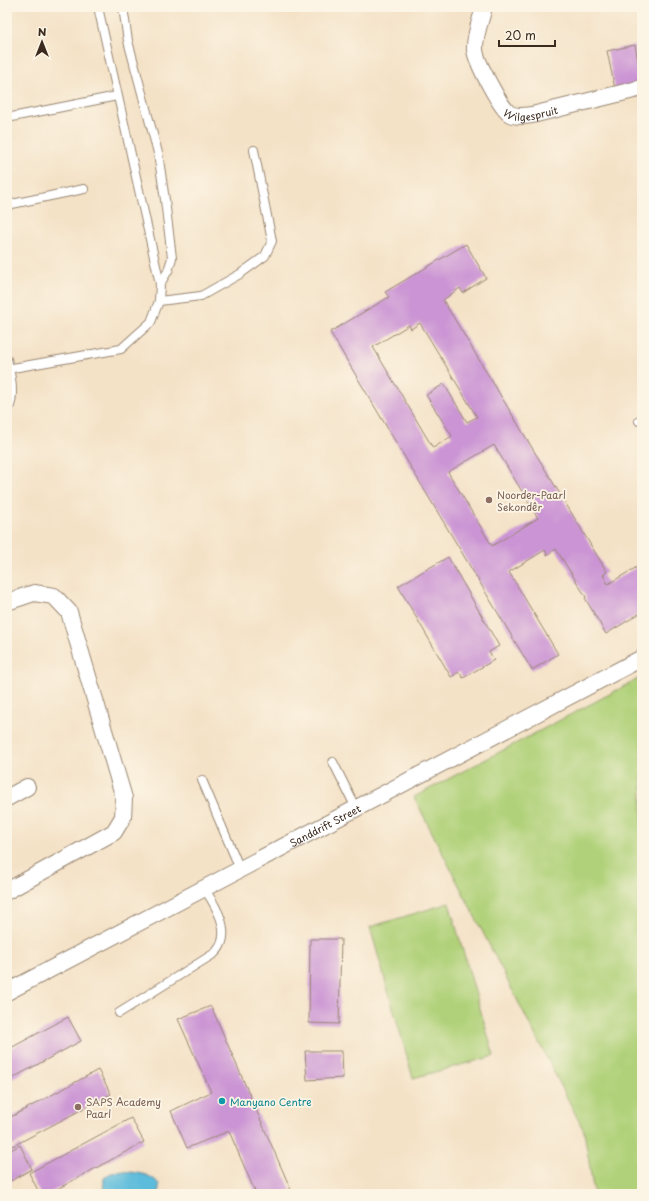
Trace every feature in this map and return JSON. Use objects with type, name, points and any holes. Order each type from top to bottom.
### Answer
[{"type":"street","name":"Wilgespruit","points":[[484,7],[475,49],[477,59],[503,106],[510,114],[520,116],[532,115],[642,88]]},
{"type":"street","points":[[7,602],[34,593],[54,596],[69,612],[124,798],[123,817],[114,832],[7,891]]},
{"type":"street","name":"Sanddrift Street","points":[[7,992],[642,658]]},
{"type":"street","points":[[7,798],[27,787]]},
{"type":"lane","points":[[8,369],[121,349],[151,322],[159,301],[160,284],[98,7]]},
{"type":"lane","points":[[123,7],[128,41],[158,153],[165,200],[172,258],[168,272],[160,284]]},
{"type":"lane","points":[[7,118],[117,96]]},
{"type":"lane","points":[[159,301],[201,296],[240,274],[265,256],[272,241],[254,150]]},
{"type":"lane","points":[[7,205],[84,189]]},
{"type":"lane","points":[[7,359],[12,388],[11,405],[7,413]]},
{"type":"lane","points":[[333,762],[356,808]]},
{"type":"lane","points":[[202,780],[240,869]]},
{"type":"lane","points":[[119,1013],[215,953],[220,948],[223,940],[223,929],[220,916],[218,909],[204,888]]},
{"type":"green space","points":[[642,677],[642,1194],[594,1194],[584,1131],[414,797]]},
{"type":"green space","points":[[449,903],[494,1056],[413,1078],[370,927]]},
{"type":"water","points":[[120,1171],[151,1177],[159,1184],[159,1194],[103,1194],[104,1178],[111,1173]]},
{"type":"building","points":[[635,45],[642,83],[615,89],[607,51]]},
{"type":"building","points":[[466,244],[486,278],[463,293],[460,288],[443,300],[607,572],[603,575],[608,584],[642,564],[642,612],[606,634],[585,598],[586,597],[556,549],[547,555],[545,550],[509,572],[558,654],[532,670],[330,332],[389,297],[385,292]],"holes":[[[420,323],[477,417],[467,422],[444,384],[426,395],[452,436],[433,448],[373,347],[409,325],[411,329]],[[494,445],[538,518],[492,546],[448,472]]]},
{"type":"building","points":[[448,557],[499,646],[489,652],[494,660],[463,678],[459,672],[451,677],[398,586]]},
{"type":"building","points":[[310,939],[341,939],[339,1024],[309,1023]]},
{"type":"building","name":"Manyano Centre","points":[[211,1006],[291,1190],[282,1194],[256,1194],[229,1131],[187,1148],[171,1111],[211,1092],[178,1019]]},
{"type":"building","points":[[68,1017],[81,1041],[7,1081],[7,1050]]},
{"type":"building","points":[[305,1051],[342,1051],[343,1078],[307,1080]]},
{"type":"building","points":[[98,1070],[111,1094],[13,1146],[7,1135],[7,1119]]},
{"type":"building","points":[[131,1118],[144,1142],[48,1194],[40,1194],[29,1173]]},
{"type":"building","points":[[20,1145],[32,1169],[7,1183],[7,1152]]},
{"type":"place","name":"Noorder-Paarl Sekondêr","points":[[489,500]]},
{"type":"place","name":"Manyano Centre","points":[[222,1101]]},
{"type":"place","name":"SAPS Academy Paarl","points":[[78,1107]]}]
